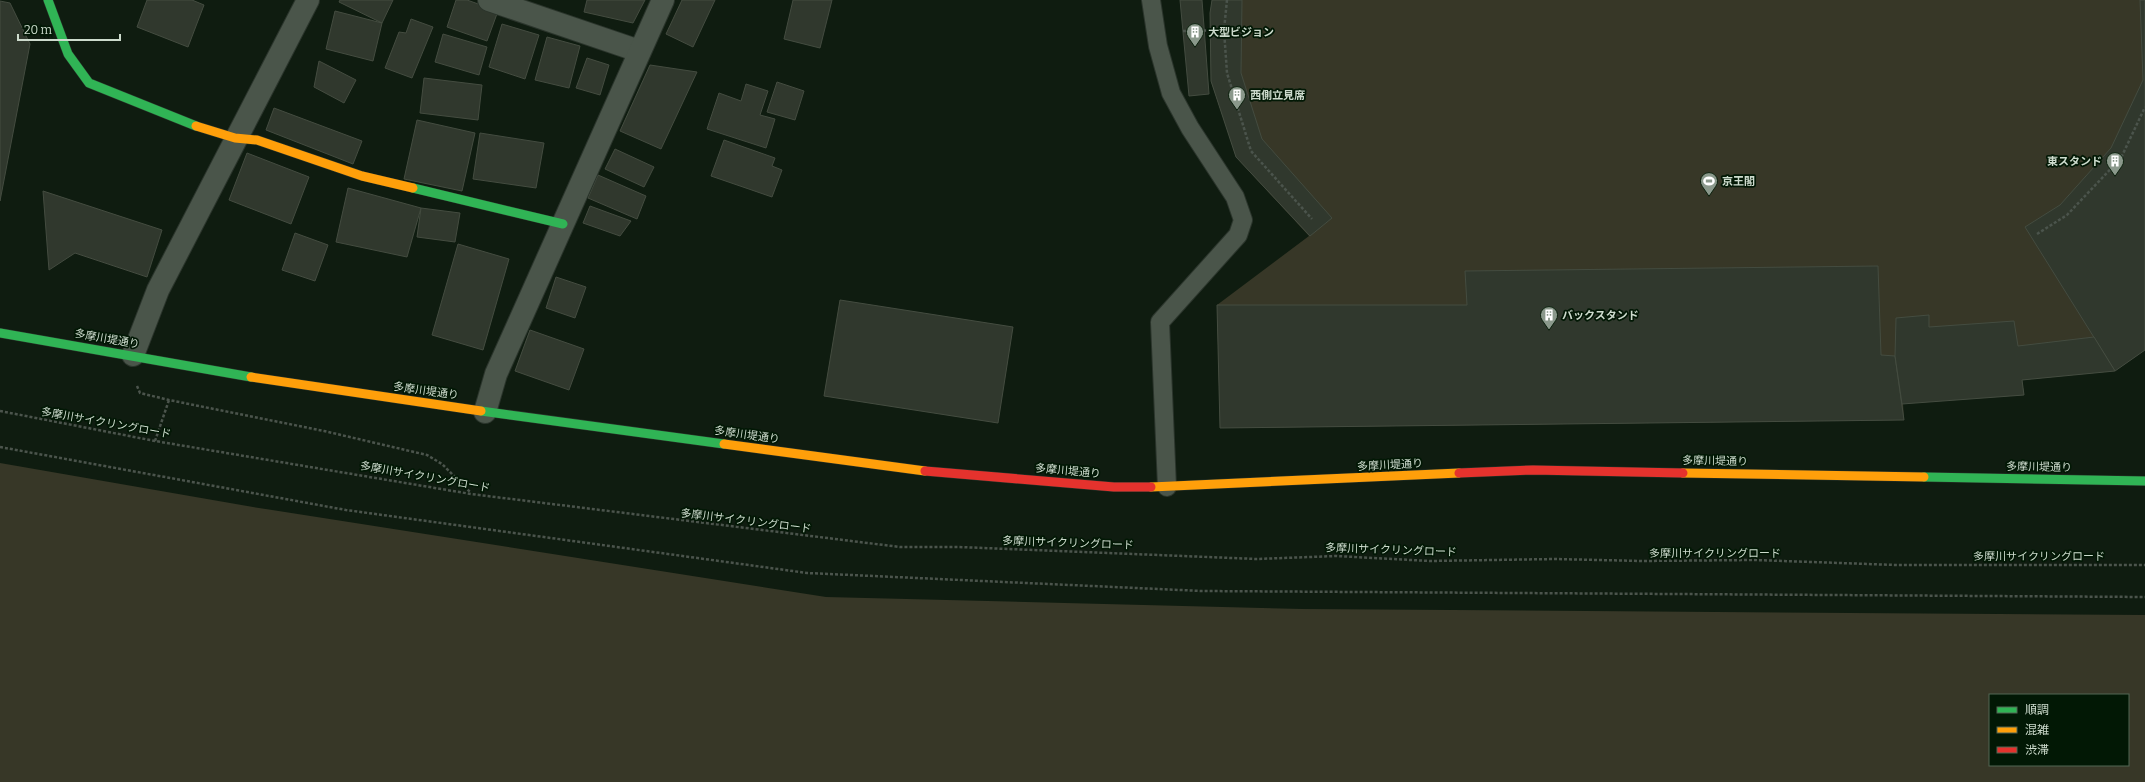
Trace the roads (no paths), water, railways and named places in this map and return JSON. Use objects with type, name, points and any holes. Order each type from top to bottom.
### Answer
[{"type":"street","points":[[48,0],[67,54],[76,69],[89,83],[210,132],[235,138],[257,140],[362,176],[563,224]]},
{"type":"street","points":[[133,355],[158,290],[235,138],[308,0]]},
{"type":"street","points":[[488,0],[639,51]]},
{"type":"street","points":[[485,412],[496,374],[663,0]]},
{"type":"street","name":"多摩川堤通り","points":[[0,333],[133,355],[199,369],[485,412],[907,469],[1114,486],[1167,487],[1533,470],[2145,481]]},
{"type":"lane","points":[[1151,0],[1155,32],[1171,93],[1190,128],[1235,197],[1243,220],[1238,235],[1160,322],[1167,487]]},
{"type":"place","name":"大型ビジョン","points":[[1195,47]]},
{"type":"place","name":"西側立見席","points":[[1237,110]]},
{"type":"place","name":"東スタンド","points":[[2115,176]]},
{"type":"place","name":"京王閣","points":[[1709,196]]},
{"type":"place","name":"バックスタンド","points":[[1549,330]]}]
